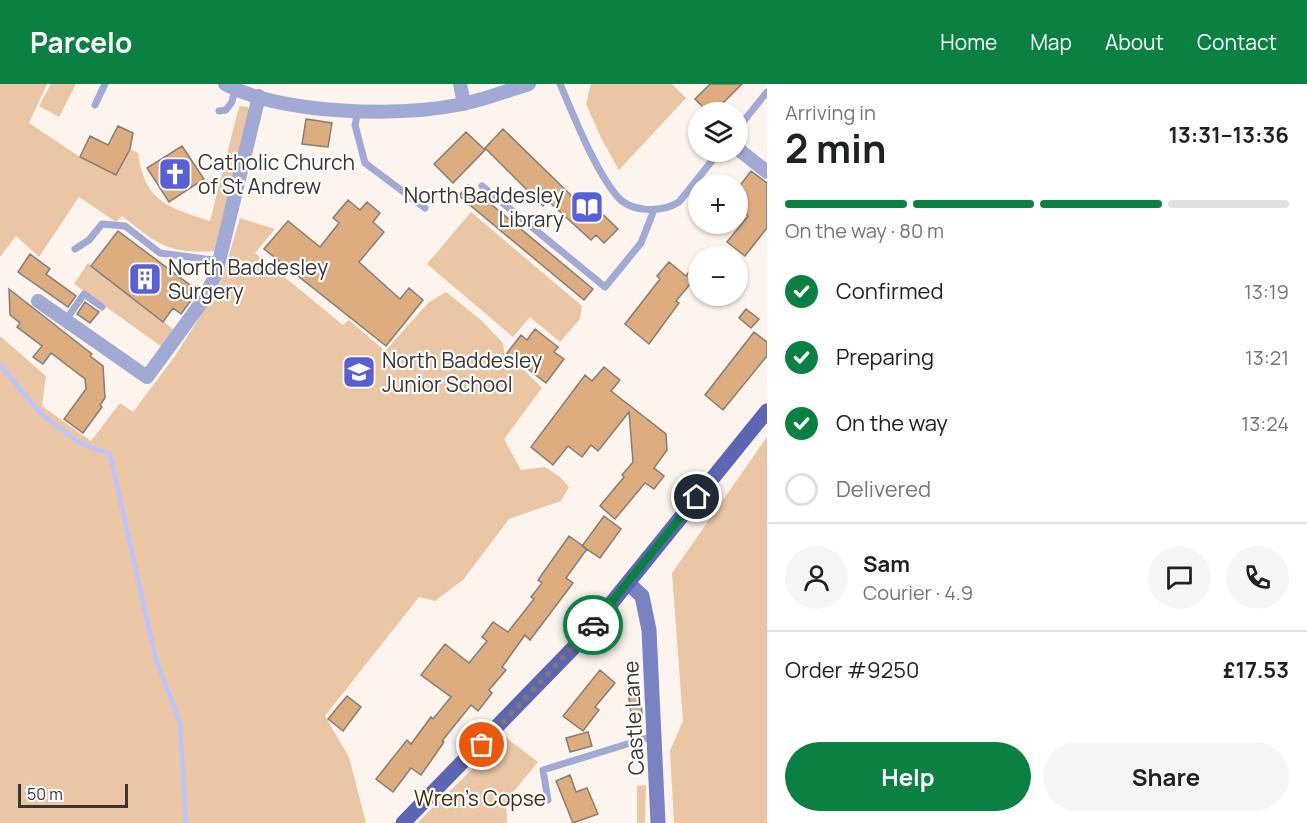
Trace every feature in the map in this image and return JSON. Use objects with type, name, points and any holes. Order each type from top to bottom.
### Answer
[{"type":"main road","points":[[406,821],[567,656],[767,411]]},
{"type":"street","points":[[460,84],[464,104]]},
{"type":"street","points":[[230,87],[298,105],[358,111],[416,110],[464,104],[529,84]]},
{"type":"street","points":[[38,301],[147,377],[204,299],[220,261],[259,96]]},
{"type":"street","points":[[748,157],[767,172]]},
{"type":"street","name":"Castle Lane","points":[[628,583],[642,596],[646,608],[656,736],[658,823]]},
{"type":"lane","points":[[95,105],[105,84]]},
{"type":"lane","points":[[560,84],[583,136],[616,196],[630,206],[654,210],[672,206],[679,202],[711,162]]},
{"type":"lane","points":[[219,111],[226,110],[232,102],[230,87]]},
{"type":"lane","points":[[748,116],[767,92]]},
{"type":"lane","points":[[358,111],[355,125],[365,163],[425,208]]},
{"type":"lane","points":[[482,186],[605,287],[641,243],[654,210]]},
{"type":"lane","points":[[75,249],[89,240],[102,224],[117,225],[125,226],[160,253],[220,261]]},
{"type":"lane","points":[[66,320],[84,294],[102,308]]},
{"type":"lane","points":[[548,800],[543,770],[656,736]]},
{"type":"green space","points":[[0,84],[47,84],[29,123],[80,157],[116,175],[130,149],[138,153],[146,182],[160,200],[210,221],[237,114],[240,106],[248,107],[250,114],[217,251],[187,251],[165,246],[122,216],[116,222],[79,197],[39,257],[16,236],[0,257]]},
{"type":"green space","points":[[51,84],[76,84],[59,117],[39,106]]},
{"type":"green space","points":[[591,84],[672,84],[686,98],[619,170],[586,104]]},
{"type":"green space","points":[[471,212],[582,306],[580,319],[560,342],[530,317],[513,337],[427,264]]},
{"type":"green space","points":[[240,218],[275,229],[255,253],[343,325],[349,320],[385,351],[428,303],[446,292],[481,320],[503,343],[505,358],[523,369],[542,388],[504,439],[521,470],[545,467],[560,477],[569,487],[561,501],[509,519],[463,580],[435,601],[419,597],[325,716],[349,757],[366,823],[0,823],[0,336],[46,376],[42,406],[91,441],[120,403],[133,412],[175,356],[220,285]]},
{"type":"green space","points":[[88,263],[173,329],[162,347],[74,284]]},
{"type":"green space","points":[[767,437],[767,823],[674,823],[670,751],[683,721],[672,573]]},
{"type":"green space","name":"Wren's Copse","points":[[505,737],[538,762],[506,801],[507,823],[417,823]]},
{"type":"green space","points":[[646,785],[645,823],[637,823],[637,786]]},
{"type":"building","points":[[710,84],[742,84],[724,102],[698,102],[695,99]]},
{"type":"building","points":[[306,119],[332,123],[328,147],[302,144]]},
{"type":"building","points":[[118,126],[133,133],[130,149],[116,175],[80,157],[90,136],[108,145]]},
{"type":"building","points":[[503,129],[579,203],[585,197],[618,229],[604,243],[596,235],[591,240],[548,201],[543,206],[485,148]]},
{"type":"building","points":[[466,132],[485,150],[453,183],[434,164]]},
{"type":"building","name":"Catholic Church of St Andrew","points":[[182,146],[204,179],[169,202],[147,168]]},
{"type":"building","points":[[751,171],[767,183],[767,228],[748,252],[748,246],[732,246],[727,242],[733,234],[748,234],[748,175]]},
{"type":"building","points":[[468,185],[593,289],[584,300],[459,196]]},
{"type":"building","points":[[348,200],[360,210],[367,202],[380,213],[373,222],[384,232],[359,262],[400,299],[409,288],[423,300],[386,346],[264,249],[288,221],[320,247],[339,223],[333,218]]},
{"type":"building","name":"North Baddesley Surgery","points":[[118,231],[198,291],[181,314],[173,308],[163,322],[91,266]]},
{"type":"building","points":[[30,254],[50,269],[46,274],[76,296],[68,307],[18,272]]},
{"type":"building","points":[[669,262],[686,276],[688,273],[688,287],[676,301],[679,303],[649,344],[625,324],[660,279],[657,276]]},
{"type":"building","points":[[9,289],[92,354],[90,356],[103,366],[105,398],[100,405],[102,407],[83,433],[64,419],[86,389],[85,379],[51,353],[43,364],[33,357],[42,346],[17,327],[20,323],[10,315]]},
{"type":"building","points":[[85,302],[99,312],[90,323],[77,314]]},
{"type":"building","points":[[746,309],[759,319],[751,328],[739,318]]},
{"type":"building","points":[[535,329],[558,347],[554,352],[564,359],[546,383],[507,353],[521,335],[527,340]]},
{"type":"building","points":[[754,332],[767,342],[767,356],[723,410],[705,395]]},
{"type":"building","points":[[604,367],[620,380],[611,391],[666,434],[667,450],[654,468],[664,476],[654,489],[645,483],[615,519],[600,506],[624,477],[622,475],[633,462],[629,412],[598,451],[591,445],[582,457],[568,446],[553,465],[531,447],[585,375],[592,381]]},
{"type":"building","points":[[604,516],[621,529],[600,558],[582,546]]},
{"type":"building","points":[[569,536],[587,549],[566,578],[573,583],[530,640],[525,635],[502,667],[506,670],[489,690],[492,693],[478,711],[471,705],[442,741],[444,742],[421,775],[411,768],[393,792],[376,779],[407,740],[411,744],[431,717],[433,719],[451,697],[421,675],[445,644],[469,663],[487,641],[482,637],[493,622],[508,632],[534,599],[531,597],[542,583],[538,580]]},
{"type":"building","points":[[600,670],[615,683],[595,707],[599,710],[583,731],[563,716]]},
{"type":"building","points":[[640,688],[642,714],[631,715],[628,690]]},
{"type":"building","points":[[347,696],[361,707],[343,731],[328,719]]},
{"type":"building","points":[[588,732],[592,746],[570,752],[566,738]]},
{"type":"building","points":[[570,775],[576,792],[587,788],[598,814],[573,823],[556,781]]},
{"type":"waterway","points":[[0,365],[42,415],[80,443],[110,454],[156,660],[180,722],[186,823]]},
{"type":"way so far","points":[[482,745],[567,656],[593,625]]},
{"type":"place","name":"Catholic Church of St Andrew","points":[[175,174]]},
{"type":"place","name":"North Baddesley Library","points":[[587,207]]},
{"type":"place","name":"North Baddesley Surgery","points":[[145,279]]},
{"type":"place","name":"North Baddesley Junior School","points":[[359,372]]},
{"type":"route","points":[[593,625],[697,497]]}]
